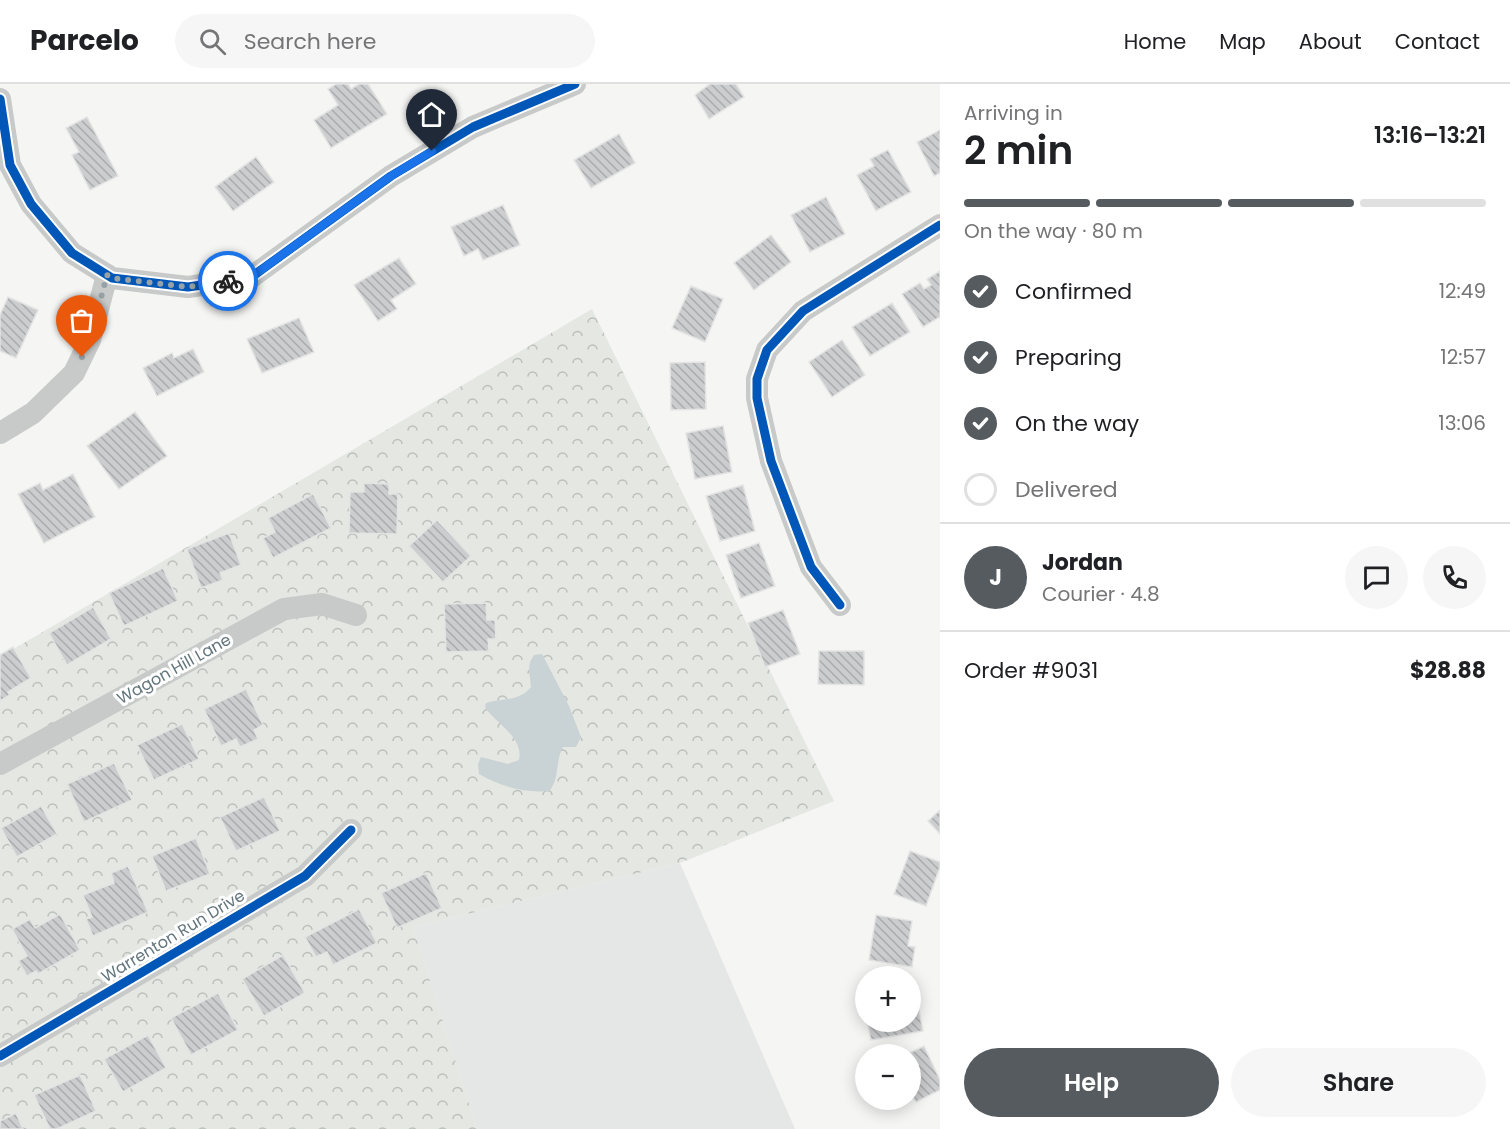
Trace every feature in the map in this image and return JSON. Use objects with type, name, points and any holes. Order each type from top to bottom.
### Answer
[{"type":"street","points":[[0,99],[10,165],[31,204],[72,253],[112,278],[188,287],[250,278],[391,176],[473,127],[575,84]]},
{"type":"street","points":[[840,605],[811,567],[775,471],[757,398],[757,379],[767,350],[803,311],[940,225]]},
{"type":"street","points":[[0,433],[33,413],[74,374],[90,340],[107,275]]},
{"type":"street","name":"Wagon Hill Lane","points":[[0,764],[284,609],[322,604],[356,615]]},
{"type":"street","name":"Warrenton Run Drive","points":[[0,1056],[305,876],[351,830]]},
{"type":"shaded area","points":[[542,654],[569,706],[581,737],[576,747],[563,747],[555,781],[549,791],[530,791],[504,786],[488,779],[479,774],[478,764],[481,757],[508,764],[519,760],[517,744],[485,707],[486,703],[516,697],[526,692],[531,687],[530,662],[534,655]]},
{"type":"shaded area","points":[[680,863],[795,1129],[477,1129],[413,927]]},
{"type":"green space","points":[[592,309],[834,801],[680,863],[413,927],[477,1129],[0,1129],[0,657]]},
{"type":"building","points":[[336,84],[348,84],[351,89],[359,84],[368,84],[387,114],[331,148],[314,120],[338,105],[328,89]]},
{"type":"building","points":[[710,84],[736,84],[744,97],[709,119],[695,95]]},
{"type":"building","points":[[87,117],[118,176],[90,190],[72,155],[79,152],[66,128]]},
{"type":"building","points":[[940,130],[940,173],[934,176],[917,142]]},
{"type":"building","points":[[619,134],[635,163],[591,188],[574,160]]},
{"type":"building","points":[[888,150],[911,192],[876,211],[857,175],[874,166],[870,159]]},
{"type":"building","points":[[256,157],[274,182],[233,211],[215,187]]},
{"type":"building","points":[[826,197],[845,234],[810,252],[791,215]]},
{"type":"building","points":[[503,205],[520,245],[483,260],[478,249],[464,256],[451,227]]},
{"type":"building","points":[[771,235],[791,262],[754,290],[734,263]]},
{"type":"building","points":[[399,258],[416,284],[391,300],[397,309],[378,321],[354,285]]},
{"type":"building","points":[[940,271],[940,317],[923,327],[902,294],[920,283],[924,289],[931,285],[927,279]]},
{"type":"building","points":[[691,286],[723,299],[705,342],[672,328]]},
{"type":"building","points":[[8,297],[38,310],[16,358],[0,351],[0,315]]},
{"type":"building","points":[[892,303],[910,332],[870,356],[852,327]]},
{"type":"building","points":[[299,318],[314,352],[262,373],[247,339]]},
{"type":"building","points":[[842,340],[865,375],[832,397],[809,362]]},
{"type":"building","points":[[193,349],[204,372],[157,396],[143,368],[172,353],[174,358]]},
{"type":"building","points":[[705,362],[706,409],[671,410],[670,363]]},
{"type":"building","points":[[135,412],[167,456],[119,489],[87,446]]},
{"type":"building","points":[[723,426],[732,472],[695,479],[686,433]]},
{"type":"building","points":[[73,474],[95,517],[44,543],[18,494],[40,483],[43,490]]},
{"type":"building","points":[[364,483],[389,484],[389,494],[398,494],[397,534],[349,533],[350,492],[364,492]]},
{"type":"building","points":[[743,485],[755,531],[720,541],[706,496]]},
{"type":"building","points":[[313,494],[331,528],[273,558],[263,538],[275,532],[268,518]]},
{"type":"building","points":[[437,520],[471,556],[443,582],[409,546]]},
{"type":"building","points":[[229,533],[241,565],[220,573],[223,580],[201,588],[187,549]]},
{"type":"building","points":[[759,543],[775,586],[741,598],[726,555]]},
{"type":"building","points":[[163,568],[178,601],[124,626],[109,593]]},
{"type":"building","points":[[486,603],[487,620],[495,620],[496,639],[488,639],[489,651],[446,652],[444,604]]},
{"type":"building","points":[[93,607],[111,639],[67,665],[49,633]]},
{"type":"building","points":[[783,610],[800,654],[765,667],[748,623]]},
{"type":"building","points":[[13,647],[31,678],[8,692],[10,695],[0,701],[0,655]]},
{"type":"building","points":[[819,651],[864,651],[864,685],[818,684]]},
{"type":"building","points":[[246,689],[263,725],[254,730],[258,739],[240,747],[236,739],[221,746],[204,709]]},
{"type":"building","points":[[182,724],[199,759],[154,780],[137,745]]},
{"type":"building","points":[[114,763],[132,800],[84,822],[67,784]]},
{"type":"building","points":[[264,797],[280,831],[236,851],[220,817]]},
{"type":"building","points":[[41,806],[57,834],[17,857],[1,828]]},
{"type":"building","points":[[940,810],[940,834],[928,821]]},
{"type":"building","points":[[196,838],[210,874],[166,891],[152,856]]},
{"type":"building","points":[[910,851],[940,862],[926,906],[894,894]]},
{"type":"building","points":[[128,866],[148,912],[93,936],[86,919],[92,917],[83,895],[114,883],[111,873]]},
{"type":"building","points":[[426,873],[442,908],[397,928],[381,893]]},
{"type":"building","points":[[359,909],[377,943],[333,965],[327,952],[316,957],[305,937]]},
{"type":"building","points":[[60,914],[80,950],[38,974],[36,971],[27,976],[18,961],[27,956],[12,929],[30,919],[35,928]]},
{"type":"building","points":[[876,915],[912,921],[908,946],[915,947],[912,966],[869,960]]},
{"type":"building","points":[[283,955],[305,993],[264,1016],[242,979]]},
{"type":"building","points":[[218,993],[238,1030],[191,1055],[171,1018]]},
{"type":"building","points":[[869,1032],[917,1032],[871,1040]]},
{"type":"building","points":[[148,1035],[166,1068],[123,1092],[104,1059]]},
{"type":"building","points":[[924,1046],[940,1080],[940,1090],[921,1100],[921,1047]]},
{"type":"building","points":[[80,1075],[96,1111],[57,1129],[50,1129],[34,1095]]},
{"type":"building","points":[[16,1113],[23,1129],[0,1129],[0,1121]]},
{"type":"cycle path","points":[[0,99],[10,165],[31,204],[72,253],[112,278],[188,287],[250,278],[391,176],[473,127],[575,84]]},
{"type":"cycle path","points":[[840,605],[811,567],[771,461],[757,398],[757,379],[767,350],[803,311],[940,225]]},
{"type":"cycle path","points":[[0,1056],[305,876],[351,830]]},
{"type":"way so far","points":[[82,357],[90,340],[107,275],[112,278],[188,287],[228,281]]},
{"type":"route","points":[[228,281],[250,278],[391,176],[432,151]]}]
